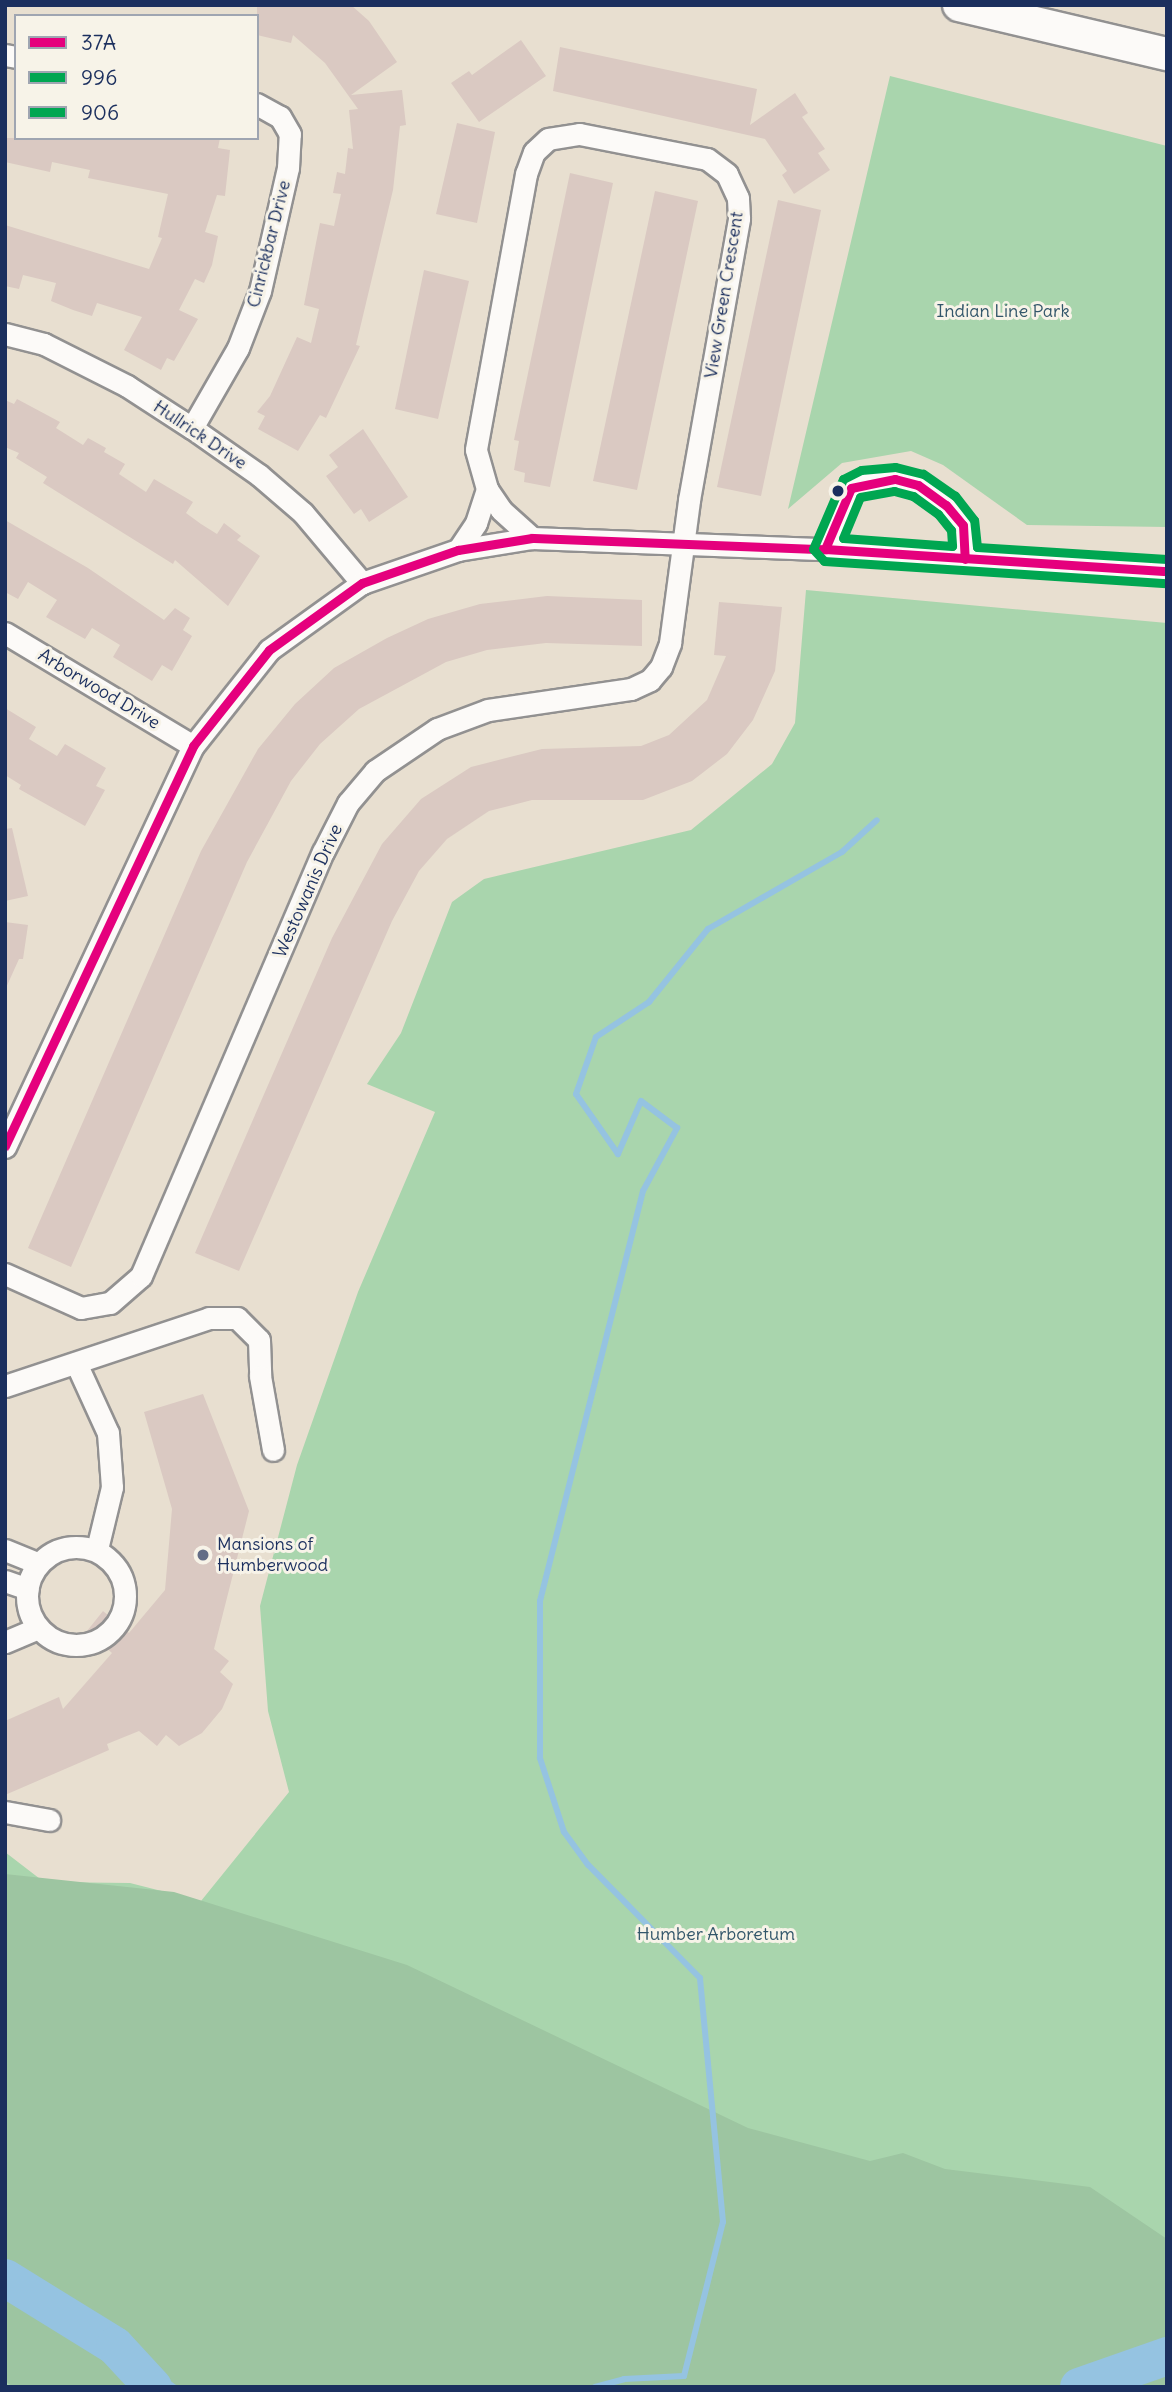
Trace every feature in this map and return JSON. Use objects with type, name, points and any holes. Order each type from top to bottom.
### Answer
[{"type":"highway","points":[[959,5],[1167,54]]},
{"type":"street","name":"Cinrickbar Drive","points":[[192,428],[238,348],[260,291],[288,168],[290,134],[280,117],[259,105]]},
{"type":"street","name":"View Green Crescent","points":[[532,538],[501,510],[487,489],[476,450],[478,430],[526,174],[534,152],[548,139],[579,134],[707,159],[727,174],[740,207],[683,547]]},
{"type":"street","name":"Hullrick Drive","points":[[5,334],[56,350],[127,387],[192,428],[259,475],[303,513],[362,583]]},
{"type":"street","points":[[825,549],[851,488],[864,482],[895,479],[918,485],[946,505],[964,525],[965,559]]},
{"type":"street","points":[[458,550],[476,523],[487,489]]},
{"type":"street","points":[[5,1147],[193,746],[270,650],[362,583],[458,550],[532,538],[683,547],[825,549],[1167,571]]},
{"type":"street","name":"Westowanis Drive","points":[[5,1274],[81,1308],[110,1303],[141,1276],[323,852],[357,788],[396,755],[437,729],[488,710],[631,689],[650,680],[661,667],[670,643],[683,547]]},
{"type":"street","name":"Arborwood Drive","points":[[5,633],[193,746]]},
{"type":"street","points":[[5,1387],[209,1318],[237,1318],[259,1340],[260,1376],[273,1450]]},
{"type":"street","points":[[76,1363],[108,1433],[112,1487],[97,1549]]},
{"type":"street","points":[[73,1545],[97,1549],[123,1574],[127,1600],[107,1636],[76,1647],[50,1640],[37,1629],[25,1600],[37,1563],[73,1545]]},
{"type":"street","points":[[5,1550],[37,1563]]},
{"type":"street","points":[[5,1581],[28,1590]]},
{"type":"street","points":[[5,1643],[37,1629]]},
{"type":"street","points":[[5,1812],[49,1820]]},
{"type":"green space","name":"Indian Line Park","points":[[890,76],[1167,146],[1167,527],[1027,525],[943,465],[911,451],[842,463],[788,509]]},
{"type":"green space","name":"Humber Arboretum","points":[[806,590],[1167,623],[1167,2387],[5,2387],[5,1852],[44,1882],[130,1883],[201,1901],[289,1792],[268,1711],[260,1606],[297,1465],[358,1292],[435,1112],[367,1084],[401,1033],[452,902],[484,879],[691,830],[772,764],[795,723]]},
{"type":"green space","points":[[5,1874],[174,1892],[407,1965],[748,2128],[870,2161],[903,2153],[945,2169],[1090,2187],[1167,2239],[1167,2387],[13,2387],[5,2381]]},
{"type":"building","points":[[257,5],[351,5],[369,21],[397,62],[351,95],[402,90],[406,125],[400,126],[393,190],[356,345],[360,346],[326,418],[320,415],[298,451],[258,429],[265,416],[257,412],[270,396],[297,337],[311,343],[319,309],[304,305],[320,223],[334,226],[341,194],[333,193],[337,172],[345,174],[348,148],[353,149],[349,110],[358,109],[325,63],[293,35],[291,43],[259,35]]},
{"type":"building","points":[[521,40],[546,76],[479,122],[451,83],[469,71],[472,75]]},
{"type":"building","points":[[560,47],[757,89],[750,125],[795,93],[808,113],[802,117],[825,149],[818,153],[830,170],[794,194],[782,175],[787,171],[765,139],[553,91]]},
{"type":"building","points":[[457,123],[495,132],[477,223],[436,214]]},
{"type":"building","points":[[5,138],[220,140],[218,148],[230,150],[225,196],[217,195],[205,232],[218,236],[212,265],[204,283],[195,279],[179,310],[198,319],[174,361],[167,358],[161,370],[124,350],[142,317],[97,303],[92,316],[73,310],[51,301],[56,283],[23,275],[19,289],[5,286],[5,225],[149,269],[162,238],[158,237],[168,194],[88,178],[90,170],[52,162],[50,172],[5,162]]},
{"type":"building","points":[[570,173],[613,183],[550,487],[524,482],[525,473],[514,470],[519,441],[514,440]]},
{"type":"building","points":[[655,191],[698,201],[637,490],[593,481]]},
{"type":"building","points":[[778,200],[821,210],[761,496],[717,487]]},
{"type":"building","points":[[424,270],[469,281],[438,419],[395,409]]},
{"type":"building","points":[[17,399],[60,422],[56,428],[83,445],[88,438],[106,448],[104,452],[125,464],[119,474],[146,492],[154,479],[193,502],[186,513],[201,524],[217,534],[224,523],[241,536],[237,540],[260,556],[228,606],[175,560],[173,564],[43,483],[47,477],[16,458],[19,453],[5,447],[5,400],[14,404]]},
{"type":"building","points":[[363,429],[408,497],[369,522],[361,509],[354,514],[326,476],[338,467],[329,455]]},
{"type":"building","points":[[5,520],[88,568],[164,620],[175,608],[190,618],[183,630],[192,636],[172,671],[162,665],[152,681],[113,657],[120,645],[92,628],[85,639],[46,617],[57,600],[28,582],[18,599],[5,592]]},
{"type":"building","points":[[547,596],[642,600],[642,646],[546,643],[487,650],[446,662],[359,709],[320,744],[291,781],[247,862],[71,1267],[28,1248],[201,851],[258,749],[295,704],[334,668],[387,638],[428,619],[480,604]]},
{"type":"building","points":[[719,602],[782,607],[775,671],[753,720],[727,754],[692,781],[643,800],[532,800],[489,811],[447,839],[419,871],[392,921],[239,1271],[195,1253],[332,938],[382,844],[421,799],[471,767],[542,749],[641,746],[669,735],[707,700],[726,656],[714,655]]},
{"type":"building","points":[[5,708],[36,727],[29,739],[57,756],[65,744],[106,768],[96,786],[105,790],[85,826],[19,789],[21,785],[5,775]]},
{"type":"building","points":[[12,828],[28,896],[5,901],[5,829]]},
{"type":"building","points":[[5,922],[28,925],[23,959],[19,959],[5,990]]},
{"type":"building","name":"Mansions of Humberwood","points":[[203,1394],[249,1511],[214,1649],[229,1661],[220,1672],[233,1684],[222,1709],[202,1733],[179,1746],[166,1735],[157,1746],[139,1731],[107,1744],[109,1750],[5,1795],[5,1721],[59,1697],[63,1709],[112,1653],[87,1631],[103,1611],[129,1633],[165,1590],[172,1509],[144,1412]]},
{"type":"waterway","points":[[595,2387],[624,2379],[684,2376],[723,2222],[700,1978],[588,1865],[564,1832],[540,1758],[540,1601],[643,1191],[677,1128],[641,1101],[618,1154],[576,1094],[596,1037],[649,1002],[708,929],[842,852],[877,820]]},
{"type":"waterway","points":[[5,2263],[174,2387]]},
{"type":"waterway","points":[[5,2278],[115,2346],[153,2387]]},
{"type":"waterway","points":[[1079,2387],[1167,2356]]},
{"type":"waterway","points":[[1123,2387],[1167,2368]]},
{"type":"transit line","name":"996","points":[[977,547],[974,520],[955,496],[923,474],[895,467],[861,470],[843,479],[813,549],[824,561],[1166,583]]},
{"type":"transit line","name":"37A","points":[[825,549],[851,488],[895,479],[918,485],[946,505],[963,525],[965,559]]},
{"type":"transit line","name":"906","points":[[894,491],[913,496],[938,514],[951,530],[952,546],[843,538],[860,497],[894,491]]},
{"type":"transit line","name":"37A","points":[[5,1146],[193,746],[269,650],[362,583],[458,550],[532,538],[825,549],[1167,571]]},
{"type":"transit line","name":"906","points":[[977,547],[1167,559]]},
{"type":"place","name":"Mansions of Humberwood","points":[[203,1555]]}]
